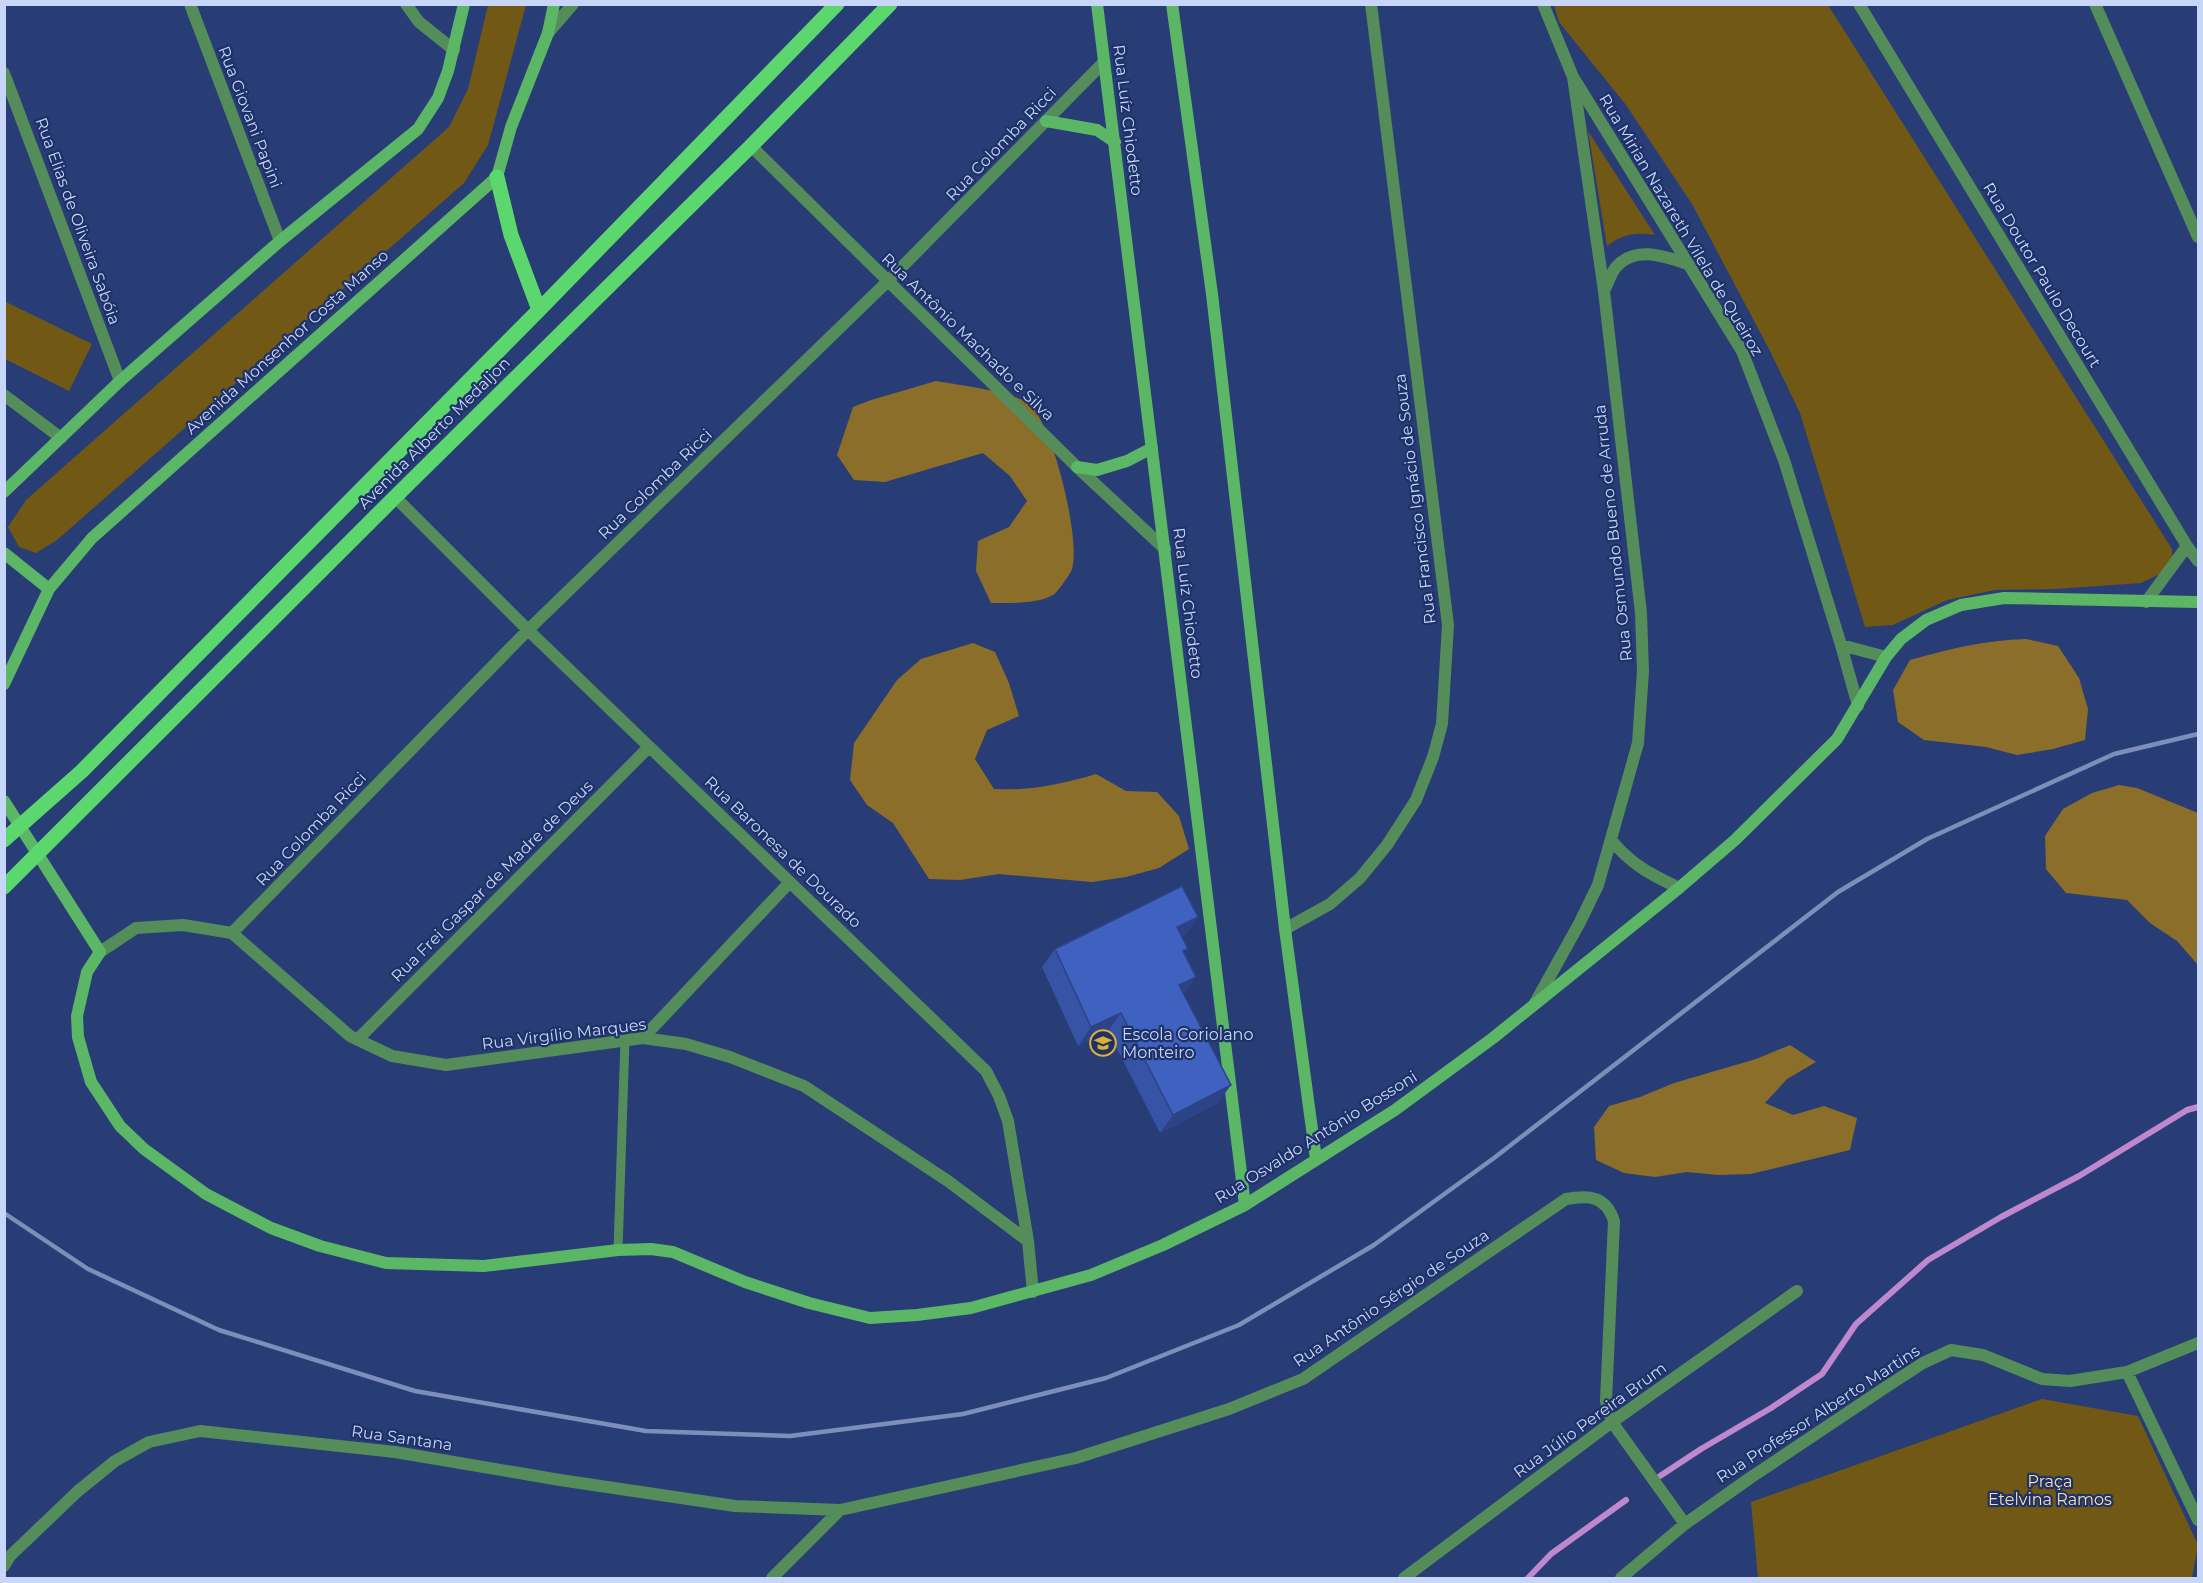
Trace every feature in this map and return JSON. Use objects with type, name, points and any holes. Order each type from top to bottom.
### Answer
[{"type":"main road","name":"Avenida Alberto Medaljon","points":[[4,840],[82,771],[539,310],[837,4]]},
{"type":"main road","name":"Avenida Alberto Medaljon","points":[[4,887],[39,855],[395,497],[751,146],[890,4]]},
{"type":"main road","points":[[497,177],[512,235],[539,310]]},
{"type":"street","name":"Rua Giovani Papini","points":[[190,4],[280,241]]},
{"type":"street","points":[[406,4],[419,21],[454,50]]},
{"type":"street","points":[[4,492],[120,381],[280,241],[418,129],[438,98],[454,50],[464,4]]},
{"type":"street","points":[[497,177],[511,127],[548,33],[555,4]]},
{"type":"street","points":[[548,33],[573,4]]},
{"type":"street","name":"Rua Luíz Chiodetto","points":[[1097,4],[1245,1205]]},
{"type":"street","points":[[1172,4],[1212,294],[1285,929],[1317,1159]]},
{"type":"street","name":"Rua Francisco Ignácio de Souza","points":[[1285,929],[1330,904],[1360,878],[1387,845],[1416,800],[1433,757],[1442,724],[1448,625],[1371,4]]},
{"type":"street","name":"Rua Mirian Nazareth Vilela de Queiroz","points":[[1543,4],[1573,77],[1742,351],[1784,460],[1858,706]]},
{"type":"street","name":"Rua Doutor Paulo Decourt","points":[[1858,4],[2187,546],[2199,561]]},
{"type":"street","points":[[2095,4],[2199,237]]},
{"type":"street","name":"Rua Colomba Ricci","points":[[232,933],[528,630],[888,281],[1104,62]]},
{"type":"street","name":"Rua Elias de Oliveira Sabóia","points":[[4,73],[120,381]]},
{"type":"street","name":"Rua Osmundo Bueno de Arruda","points":[[1535,1003],[1598,885],[1638,742],[1643,671],[1641,613],[1604,291],[1573,77]]},
{"type":"street","points":[[1046,121],[1097,130],[1115,142]]},
{"type":"street","name":"Rua Antônio Machado e Silva","points":[[751,146],[1077,466],[1165,549]]},
{"type":"street","name":"Avenida Monsenhor Costa Manso","points":[[4,684],[49,589],[92,538],[497,177]]},
{"type":"street","points":[[1604,291],[1617,266],[1637,254],[1659,255],[1688,264]]},
{"type":"street","points":[[4,395],[61,438]]},
{"type":"street","points":[[1077,466],[1097,470],[1127,461],[1152,448]]},
{"type":"street","name":"Rua Baronesa de Dourado","points":[[395,497],[528,630],[986,1071],[999,1096],[1008,1121],[1028,1241],[1033,1292]]},
{"type":"street","points":[[2146,602],[2187,546]]},
{"type":"street","points":[[4,553],[49,589]]},
{"type":"street","name":"Rua Osvaldo Antônio Bossoni","points":[[100,952],[87,972],[78,1016],[78,1037],[91,1082],[120,1126],[144,1149],[206,1194],[281,1232],[320,1246],[386,1263],[484,1266],[618,1250],[651,1249],[673,1252],[745,1282],[809,1304],[870,1318],[970,1308],[1091,1275],[1132,1258],[1245,1205],[1395,1110],[1493,1038],[1735,840],[1837,739],[1886,657],[1901,639],[1926,620],[1961,604],[2004,598],[2199,602]]},
{"type":"street","points":[[1841,645],[1886,657]]},
{"type":"street","name":"Rua Frei Gaspar de Madre de Deus","points":[[358,1039],[649,747]]},
{"type":"street","points":[[4,801],[100,952],[136,928],[183,925],[232,933]]},
{"type":"street","points":[[1611,840],[1626,858],[1650,874],[1679,888]]},
{"type":"street","points":[[643,1038],[790,882]]},
{"type":"street","name":"Rua Virgílio Marques","points":[[232,933],[350,1036],[392,1056],[446,1065],[643,1038],[686,1044],[730,1057],[804,1086],[948,1181],[1028,1241]]},
{"type":"street","name":"Rua Antônio Sérgio de Souza","points":[[840,1510],[1076,1458],[1230,1409],[1303,1379],[1566,1199],[1584,1196],[1604,1204],[1611,1212],[1614,1221],[1606,1401],[1612,1422],[1685,1524]]},
{"type":"street","name":"Rua Júlio Pereira Brum","points":[[1404,1578],[1612,1422],[1797,1291]]},
{"type":"street","name":"Rua Professor Alberto Martins","points":[[1621,1578],[1685,1524],[1750,1478],[1886,1387],[1951,1350],[1983,1356],[2042,1379],[2070,1381],[2127,1372],[2199,1343]]},
{"type":"street","points":[[2127,1372],[2199,1520]]},
{"type":"street","name":"Rua Santana","points":[[4,1566],[10,1556],[78,1491],[115,1461],[149,1442],[200,1431],[394,1452],[582,1484],[735,1506],[840,1510]]},
{"type":"street","points":[[772,1578],[840,1510]]},
{"type":"lane","points":[[618,1250],[625,1041]]},
{"type":"green space","points":[[488,5],[526,5],[488,145],[464,183],[57,540],[36,553],[19,547],[8,527],[26,500],[449,127],[468,89]]},
{"type":"green space","points":[[1554,5],[1828,5],[2172,549],[2172,560],[2164,572],[2141,583],[2056,589],[1995,590],[1947,600],[1893,625],[1865,627],[1800,413],[1770,351],[1692,204],[1626,105],[1559,22]]},
{"type":"green space","points":[[1588,131],[1655,235],[1630,235],[1607,246]]},
{"type":"green space","points":[[4,301],[92,344],[69,391],[5,359]]},
{"type":"green space","name":"Praça Etelvina Ramos","points":[[2042,1399],[2138,1416],[2198,1545],[2192,1578],[1758,1578],[1751,1502]]},
{"type":"shaded area","points":[[936,381],[1010,395],[1029,404],[1038,415],[1056,457],[1063,483],[1069,509],[1074,554],[1072,569],[1064,583],[1053,595],[1031,601],[991,603],[976,571],[978,541],[1009,527],[1027,501],[1010,476],[983,453],[885,482],[854,480],[837,455],[853,407]]},
{"type":"shaded area","points":[[2026,639],[2058,646],[2079,678],[2088,709],[2085,740],[2053,749],[2017,755],[1986,747],[1924,740],[1898,722],[1893,690],[1910,660],[1967,646]]},
{"type":"shaded area","points":[[973,643],[995,652],[1009,683],[1019,716],[987,730],[975,759],[994,789],[1046,786],[1096,774],[1126,791],[1157,792],[1179,816],[1189,849],[1159,868],[1126,877],[1092,882],[999,874],[960,880],[929,879],[893,823],[867,805],[850,780],[854,743],[897,680],[921,659]]},
{"type":"shaded area","points":[[2119,785],[2137,788],[2198,813],[2198,965],[2177,941],[2150,923],[2127,900],[2066,893],[2046,869],[2045,836],[2063,809],[2092,793]]},
{"type":"shaded area","points":[[1790,1045],[1816,1062],[1787,1079],[1765,1103],[1793,1115],[1824,1106],[1857,1118],[1850,1150],[1751,1174],[1718,1175],[1687,1172],[1655,1177],[1624,1173],[1596,1160],[1594,1127],[1609,1106],[1640,1097],[1674,1083],[1756,1059]]},
{"type":"building","points":[[1182,886],[1198,917],[1177,927],[1188,949],[1183,951],[1196,977],[1179,985],[1231,1085],[1173,1115],[1121,1013],[1091,1027],[1055,949]]},
{"type":"waterway","points":[[1660,1476],[1822,1374],[1856,1324],[1928,1260],[2001,1217],[2079,1176],[2187,1110],[2198,1107]]},
{"type":"waterway","points":[[1528,1578],[1551,1554],[1626,1500]]},
{"type":"railway","points":[[4,1213],[88,1269],[219,1330],[415,1391],[646,1431],[790,1436],[963,1414],[1106,1378],[1239,1325],[1374,1245],[1494,1158],[1838,892],[1927,839],[2114,754],[2198,734]]},
{"type":"place","name":"Escola Coriolano Monteiro","points":[[1103,1043]]}]
